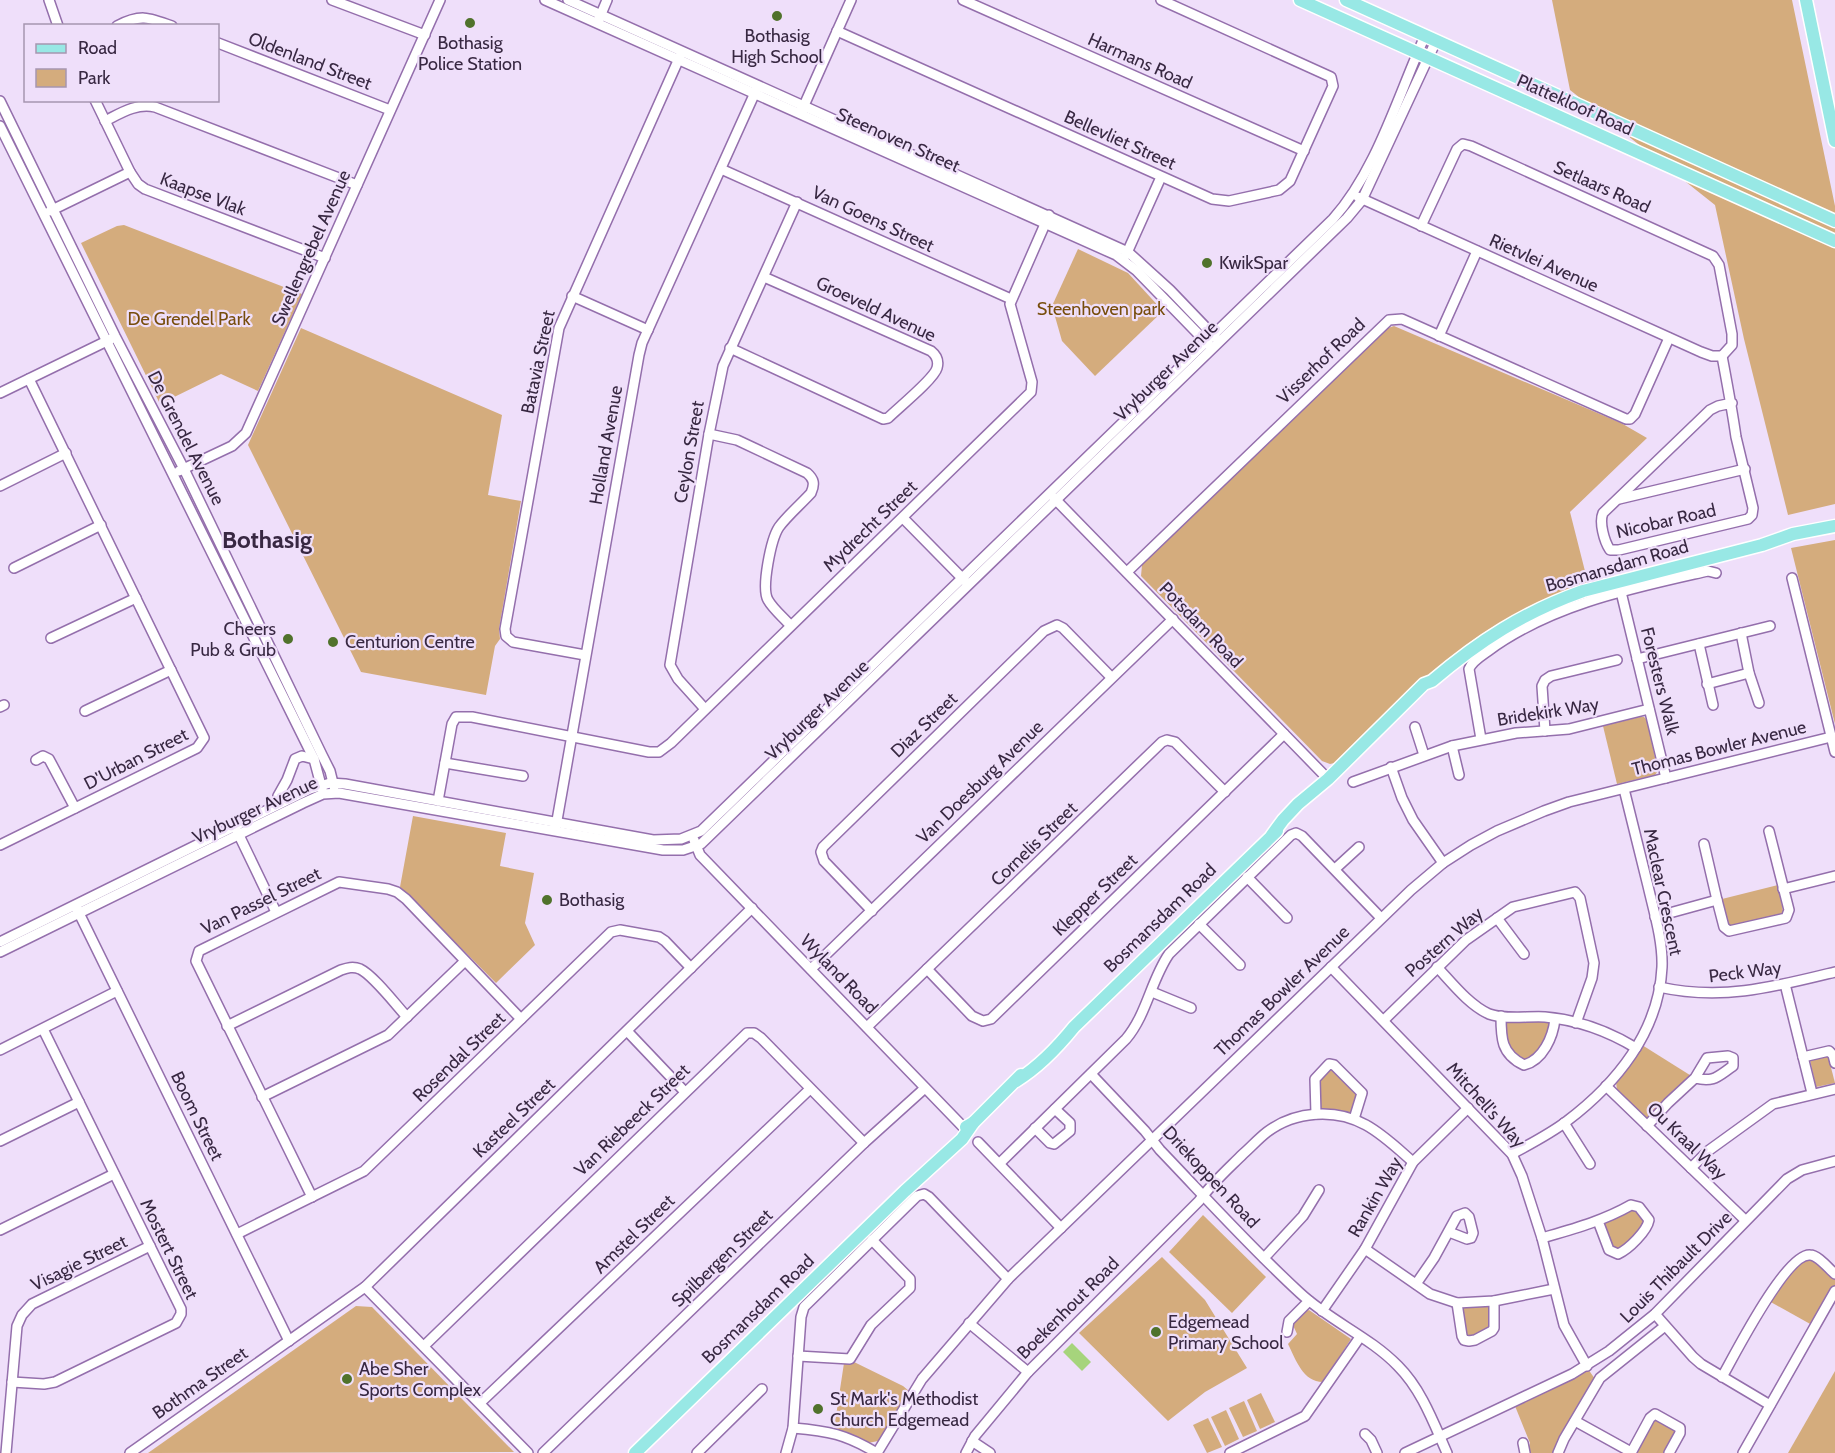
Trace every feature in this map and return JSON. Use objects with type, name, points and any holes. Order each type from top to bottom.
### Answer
[{"type":"main road","name":"Plattekloof Road","points":[[1300,0],[1835,241]]},
{"type":"main road","name":"Plattekloof Road","points":[[1346,0],[1835,220]]},
{"type":"main road","points":[[1806,0],[1835,141]]},
{"type":"main road","name":"Bosmansdam Road","points":[[635,1453],[910,1194],[917,1182],[1028,1066],[1074,1027],[1272,835],[1304,809],[1324,787],[1328,779],[1424,684],[1432,681],[1462,655],[1494,633],[1533,611],[1561,599],[1609,583],[1762,545],[1793,534],[1835,528]]},
{"type":"street","points":[[49,0],[57,24]]},
{"type":"street","points":[[332,0],[425,35]]},
{"type":"street","name":"Swellengrebel Avenue","points":[[174,474],[232,446],[246,433],[440,0]]},
{"type":"street","name":"Steenoven Street","points":[[545,0],[599,19],[1125,256],[1137,271],[1212,342]]},
{"type":"street","name":"Steenoven Street","points":[[568,0],[599,19]]},
{"type":"street","points":[[599,19],[607,0]]},
{"type":"street","points":[[801,110],[851,0]]},
{"type":"street","name":"Harmans Road","points":[[963,0],[1304,151]]},
{"type":"street","name":"Bellevliet Street","points":[[837,31],[1212,199],[1229,201],[1279,190],[1290,181],[1333,86],[1333,80],[1329,75],[1161,0]]},
{"type":"street","points":[[121,24],[132,18],[142,17],[165,24]]},
{"type":"street","name":"Vryburger Avenue","points":[[334,788],[556,827],[653,840],[692,836],[706,827],[1054,497],[1357,197],[1430,38]]},
{"type":"street","name":"Oldenland Street","points":[[219,43],[390,110]]},
{"type":"street","name":"Batavia Street","points":[[585,655],[513,642],[506,636],[505,629],[559,328],[680,55]]},
{"type":"street","name":"Holland Avenue","points":[[556,827],[639,355],[648,330],[757,90]]},
{"type":"street","name":"De Grendel Avenue","points":[[0,101],[49,212],[112,339],[174,474],[314,759],[322,790]]},
{"type":"street","points":[[49,212],[130,172],[96,102]]},
{"type":"street","points":[[105,121],[134,107],[144,105],[155,107],[357,184]]},
{"type":"street","name":"De Grendel Avenue","points":[[0,126],[49,212]]},
{"type":"street","name":"Setlaars Road","points":[[1421,226],[1456,149],[1463,144],[1471,146],[1713,256],[1719,265],[1732,334],[1732,345],[1722,356]]},
{"type":"street","name":"Van Goens Street","points":[[721,169],[1011,299]]},
{"type":"street","name":"Kaapse Vlak","points":[[130,172],[138,184],[145,189],[325,258]]},
{"type":"street","points":[[1125,256],[1161,177]]},
{"type":"street","name":"Rietvlei Avenue","points":[[1357,197],[1669,338],[1712,356],[1722,356]]},
{"type":"street","name":"Ceylon Street","points":[[705,709],[671,670],[670,662],[709,434],[723,366],[797,202]]},
{"type":"street","points":[[1011,299],[1047,219]]},
{"type":"street","points":[[1439,336],[1477,251]]},
{"type":"street","name":"Groeveld Avenue","points":[[730,348],[883,419],[888,418],[934,375],[938,361],[936,354],[931,351],[764,277]]},
{"type":"street","points":[[572,296],[648,330]]},
{"type":"street","name":"Mydrecht Street","points":[[571,738],[657,752],[671,743],[1031,392],[1032,382],[1011,309],[1011,299]]},
{"type":"street","name":"Visserhof Road","points":[[1127,572],[1385,322],[1402,319],[1626,419],[1630,419],[1635,414],[1669,338]]},
{"type":"street","points":[[0,393],[112,339]]},
{"type":"street","name":"De Grendel Avenue","points":[[112,339],[184,469],[322,755],[334,788]]},
{"type":"street","name":"Nicobar Road","points":[[1722,356],[1732,403],[1736,437],[1754,510],[1750,518],[1613,550],[1607,546],[1601,518],[1603,513],[1710,410],[1732,403]]},
{"type":"street","name":"D'Urban Street","points":[[0,845],[197,748],[204,738],[29,379]]},
{"type":"street","points":[[709,434],[738,440],[807,472],[813,479],[811,493],[779,527],[775,535],[765,583],[765,594],[769,602],[790,625]]},
{"type":"street","points":[[0,486],[66,453]]},
{"type":"street","points":[[1618,499],[1745,469]]},
{"type":"street","name":"Potsdam Road","points":[[1054,497],[1328,779]]},
{"type":"street","points":[[903,518],[966,582]]},
{"type":"street","points":[[14,568],[101,525]]},
{"type":"street","points":[[1481,739],[1468,673],[1471,664],[1497,644],[1537,622],[1583,604],[1621,592],[1708,571],[1716,573]]},
{"type":"street","points":[[1792,578],[1835,752]]},
{"type":"street","name":"Vryburger Avenue","points":[[0,942],[77,909],[322,790],[334,788],[438,801],[663,850],[678,851],[696,846],[709,838],[966,582]]},
{"type":"street","name":"Foresters Walk","points":[[1621,592],[1666,778]]},
{"type":"street","points":[[51,638],[136,598]]},
{"type":"street","name":"Van Doesburg Avenue","points":[[811,969],[1173,619]]},
{"type":"street","name":"Diaz Street","points":[[872,911],[824,861],[821,852],[823,847],[1044,631],[1057,625],[1063,628],[1111,677]]},
{"type":"street","points":[[1637,659],[1770,626]]},
{"type":"street","points":[[1741,633],[1749,673],[1759,704]]},
{"type":"street","points":[[1699,644],[1713,705]]},
{"type":"street","points":[[1545,731],[1542,686],[1545,680],[1551,676],[1617,660]]},
{"type":"street","points":[[86,711],[171,670]]},
{"type":"street","points":[[1707,684],[1749,673]]},
{"type":"street","name":"Bridekirk Way","points":[[1353,782],[1452,746],[1516,733],[1569,729],[1649,709]]},
{"type":"street","points":[[438,801],[452,724],[456,717],[472,717],[571,738]]},
{"type":"street","points":[[1415,727],[1424,755]]},
{"type":"street","name":"Klepper Street","points":[[927,969],[972,1016],[983,1021],[991,1019],[1284,734]]},
{"type":"street","name":"Thomas Bowler Avenue","points":[[877,1453],[922,1379],[1008,1280],[1410,890],[1443,863],[1484,838],[1520,820],[1569,802],[1832,737]]},
{"type":"street","name":"Cornelis Street","points":[[867,1027],[1162,742],[1167,740],[1175,742],[1226,792]]},
{"type":"street","points":[[1452,746],[1459,775]]},
{"type":"street","name":"D'Urban Street","points":[[36,760],[43,756],[49,759],[75,808]]},
{"type":"street","name":"Vryburger Avenue","points":[[278,796],[287,780],[294,759],[302,756],[314,759]]},
{"type":"street","points":[[445,763],[523,776]]},
{"type":"street","points":[[1391,767],[1413,820],[1443,863]]},
{"type":"street","name":"Maclear Crescent","points":[[1512,1154],[1564,1123],[1623,1070],[1650,1020],[1659,987],[1662,963],[1655,916],[1624,789]]},
{"type":"street","points":[[237,831],[276,912]]},
{"type":"street","points":[[1704,844],[1724,927],[1733,931],[1786,918],[1789,910],[1770,831]]},
{"type":"street","points":[[999,1162],[1131,1033],[1169,954],[1289,837],[1296,833],[1302,836],[1381,918]]},
{"type":"street","name":"Wyland Road","points":[[692,836],[700,855],[925,1088],[969,1128]]},
{"type":"street","points":[[1335,869],[1359,847]]},
{"type":"street","points":[[1783,889],[1835,876]]},
{"type":"street","points":[[1247,877],[1287,918]]},
{"type":"street","name":"Van Passel Street","points":[[312,1197],[196,961],[196,954],[202,948],[339,882],[388,889],[406,899],[521,1019]]},
{"type":"street","name":"Postern Way","points":[[1384,1020],[1466,940],[1497,918],[1520,905],[1571,892],[1578,894],[1594,963],[1592,978],[1576,1023]]},
{"type":"street","points":[[1655,916],[1717,900]]},
{"type":"street","name":"Kasteel Street","points":[[289,1341],[365,1287],[752,908]]},
{"type":"street","name":"Vryburger Avenue","points":[[0,952],[77,909]]},
{"type":"street","name":"Boom Street","points":[[77,909],[289,1341]]},
{"type":"street","points":[[1497,918],[1524,954]]},
{"type":"street","points":[[1199,924],[1240,965]]},
{"type":"street","name":"Rosendal Street","points":[[237,1234],[364,1171],[611,932],[620,930],[659,937],[691,968]]},
{"type":"street","points":[[262,1097],[388,1035],[465,961]]},
{"type":"street","name":"Mitchell's Way","points":[[1331,967],[1512,1154],[1522,1176],[1542,1238],[1564,1325],[1587,1366]]},
{"type":"street","points":[[227,1026],[341,969],[351,968],[361,970],[369,976],[407,1017]]},
{"type":"street","points":[[1437,968],[1481,1009],[1490,1014],[1501,1017],[1555,1019],[1576,1023],[1612,1034],[1636,1048]]},
{"type":"street","name":"Peck Way","points":[[1659,987],[1713,994],[1762,990],[1835,972]]},
{"type":"street","points":[[1785,984],[1812,1093]]},
{"type":"street","points":[[0,1050],[117,991]]},
{"type":"street","points":[[1152,992],[1191,1008]]},
{"type":"street","points":[[1501,1017],[1503,1045],[1518,1062],[1524,1065],[1546,1047],[1552,1036],[1555,1019]]},
{"type":"street","name":"Mostert Street","points":[[12,1382],[44,1384],[55,1382],[178,1321],[181,1314],[181,1309],[43,1029]]},
{"type":"street","points":[[627,1030],[685,1092]]},
{"type":"street","name":"Van Riebeeck Street","points":[[424,1346],[741,1038],[751,1033],[761,1038],[864,1143]]},
{"type":"street","points":[[1803,1057],[1829,1051],[1833,1055],[1835,1064]]},
{"type":"street","points":[[1354,1119],[1362,1093],[1334,1065],[1329,1064],[1315,1079],[1316,1114],[1354,1119],[1374,1130],[1413,1162]]},
{"type":"street","name":"Driekoppen Road","points":[[1091,1074],[1264,1258],[1309,1301],[1391,1359],[1408,1377],[1447,1453]]},
{"type":"street","points":[[1647,1126],[1695,1078]]},
{"type":"street","name":"Ou Kraal Way","points":[[1606,1086],[1745,1220]]},
{"type":"street","name":"Spilbergen Street","points":[[543,1453],[864,1143],[925,1088]]},
{"type":"street","name":"Amstel Street","points":[[480,1403],[810,1089]]},
{"type":"street","points":[[1691,1168],[1708,1151],[1778,1102],[1835,1089]]},
{"type":"street","points":[[0,1141],[79,1102]]},
{"type":"street","points":[[1035,1128],[1050,1143],[1054,1144],[1070,1131],[1070,1123],[1055,1108]]},
{"type":"street","name":"Rankin Way","points":[[1322,1311],[1365,1249],[1413,1162],[1468,1108]]},
{"type":"street","name":"Boekenhout Road","points":[[966,1453],[972,1441],[1028,1372],[1208,1188],[1273,1128],[1298,1117],[1316,1114]]},
{"type":"street","points":[[1564,1123],[1590,1164]]},
{"type":"street","points":[[978,1142],[1061,1228]]},
{"type":"street","name":"Louis Thibault Drive","points":[[1405,1453],[1587,1366],[1632,1335],[1655,1314],[1787,1179],[1802,1170],[1835,1161]]},
{"type":"street","points":[[0,1230],[114,1174]]},
{"type":"street","points":[[1264,1258],[1303,1216],[1319,1190]]},
{"type":"street","points":[[786,1453],[793,1428],[801,1317],[804,1307],[872,1240],[910,1194],[927,1196],[1008,1280]]},
{"type":"street","points":[[1542,1238],[1598,1221],[1634,1205],[1647,1214],[1649,1220],[1647,1226],[1623,1252],[1618,1254],[1609,1250],[1598,1221]]},
{"type":"street","points":[[1416,1284],[1449,1232]]},
{"type":"street","points":[[798,1356],[850,1359],[871,1325],[910,1288],[910,1279],[872,1240]]},
{"type":"street","name":"Visagie Street","points":[[6,1453],[17,1326],[22,1315],[28,1307],[150,1246]]},
{"type":"street","points":[[1365,1249],[1439,1298],[1457,1303],[1494,1301],[1554,1289]]},
{"type":"street","points":[[1722,1377],[1774,1287],[1797,1261],[1809,1254],[1835,1275]]},
{"type":"street","points":[[365,1287],[528,1453]]},
{"type":"street","points":[[1743,1453],[1835,1290]]},
{"type":"street","points":[[1287,1332],[1289,1321],[1309,1301]]},
{"type":"street","points":[[1457,1303],[1462,1336],[1464,1340],[1469,1341],[1494,1328],[1494,1301]]},
{"type":"street","points":[[1655,1314],[1693,1358],[1770,1405]]},
{"type":"street","points":[[969,1323],[1028,1372]]},
{"type":"street","points":[[1558,1453],[1563,1439],[1605,1372],[1665,1326]]},
{"type":"street","points":[[1230,1453],[1305,1416],[1360,1337]]},
{"type":"street","name":"Bothma Street","points":[[130,1453],[289,1341]]},
{"type":"street","points":[[697,1453],[762,1389]]},
{"type":"street","points":[[1575,1421],[1631,1453],[1650,1418],[1655,1414],[1680,1428],[1680,1433],[1669,1453]]},
{"type":"street","points":[[793,1428],[834,1432],[856,1440],[877,1453]]},
{"type":"street","points":[[1365,1434],[1371,1440],[1377,1453]]},
{"type":"street","points":[[972,1441],[990,1453]]},
{"type":"street","points":[[1252,1443],[1257,1453]]},
{"type":"green space","points":[[1552,0],[1792,0],[1835,206],[1835,504],[1788,515],[1744,339],[1715,205],[1570,90]]},
{"type":"green space","name":"De Grendel Park","points":[[124,225],[302,294],[258,391],[221,374],[160,404],[81,243]]},
{"type":"green space","name":"Steenhoven park","points":[[1078,249],[1128,273],[1163,311],[1095,376],[1062,341],[1052,306]]},
{"type":"green space","points":[[1394,326],[1621,423],[1647,438],[1570,512],[1588,583],[1524,610],[1479,636],[1432,673],[1339,762],[1330,764],[1322,761],[1141,576],[1142,565],[1388,328]]},
{"type":"green space","points":[[301,328],[502,415],[488,495],[521,501],[499,629],[500,639],[495,646],[486,695],[361,672],[248,445]]},
{"type":"green space","points":[[1835,540],[1835,724],[1791,548]]},
{"type":"green space","points":[[1640,717],[1647,720],[1658,771],[1655,775],[1617,784],[1603,726]]},
{"type":"green space","points":[[413,816],[506,833],[500,866],[534,873],[525,923],[535,945],[496,983],[400,887]]},
{"type":"green space","points":[[1778,885],[1783,911],[1781,914],[1733,926],[1728,924],[1722,899]]},
{"type":"green space","points":[[1511,1019],[1550,1023],[1549,1035],[1543,1046],[1523,1061],[1505,1044],[1505,1023]]},
{"type":"green space","points":[[1642,1045],[1693,1077],[1647,1118],[1643,1117],[1617,1091],[1616,1081]]},
{"type":"green space","points":[[1828,1056],[1835,1083],[1816,1087],[1810,1060]]},
{"type":"green space","points":[[1332,1067],[1359,1093],[1353,1111],[1349,1114],[1320,1109],[1316,1083]]},
{"type":"green space","points":[[1631,1208],[1646,1217],[1645,1225],[1621,1250],[1614,1251],[1603,1228],[1604,1221]]},
{"type":"green space","points":[[1203,1215],[1266,1277],[1232,1313],[1169,1252]]},
{"type":"green space","points":[[1162,1257],[1205,1300],[1247,1368],[1205,1392],[1168,1421],[1079,1333]]},
{"type":"green space","points":[[1811,1257],[1835,1280],[1835,1286],[1812,1325],[1769,1301],[1777,1288],[1804,1258]]},
{"type":"green space","points":[[1461,1305],[1489,1305],[1493,1324],[1489,1332],[1466,1338]]},
{"type":"green space","name":"Abe Sher Sports Complex","points":[[356,1306],[372,1307],[514,1452],[148,1453]]},
{"type":"green space","points":[[1309,1310],[1351,1339],[1323,1382],[1316,1381],[1305,1374],[1288,1344],[1297,1334],[1292,1323],[1300,1314]]},
{"type":"green space","points":[[852,1361],[909,1391],[878,1441],[868,1443],[856,1436],[834,1429],[844,1363]]},
{"type":"green space","points":[[1588,1369],[1595,1379],[1555,1453],[1527,1453],[1530,1443],[1515,1406]]},
{"type":"green space","points":[[1835,1371],[1835,1453],[1788,1453]]},
{"type":"green space","points":[[1261,1393],[1275,1422],[1260,1429],[1247,1400]]},
{"type":"green space","points":[[1244,1401],[1257,1431],[1243,1437],[1229,1408]]},
{"type":"green space","points":[[1226,1410],[1239,1439],[1225,1446],[1211,1417]]},
{"type":"green space","points":[[1208,1418],[1222,1447],[1207,1453],[1193,1425]]},
{"type":"green space","points":[[1654,1418],[1677,1430],[1666,1453],[1633,1453]]},
{"type":"shaded area","points":[[1072,1343],[1091,1362],[1082,1371],[1063,1352]]},
{"type":"place","name":"Bothasig High School","points":[[777,16]]},
{"type":"place","name":"Bothasig Police Station","points":[[470,23]]},
{"type":"place","name":"KwikSpar","points":[[1207,263]]},
{"type":"place","name":"Cheers Pub & Grub","points":[[288,639]]},
{"type":"place","name":"Centurion Centre","points":[[333,642]]},
{"type":"place","name":"Bothasig","points":[[547,900]]},
{"type":"place","name":"Edgemead Primary School","points":[[1156,1332]]},
{"type":"place","name":"Abe Sher Sports Complex","points":[[347,1379]]},
{"type":"place","name":"St Mark's Methodist Church Edgemead","points":[[818,1409]]},
{"type":"district","name":"Bothasig","points":[[267,540]]}]
